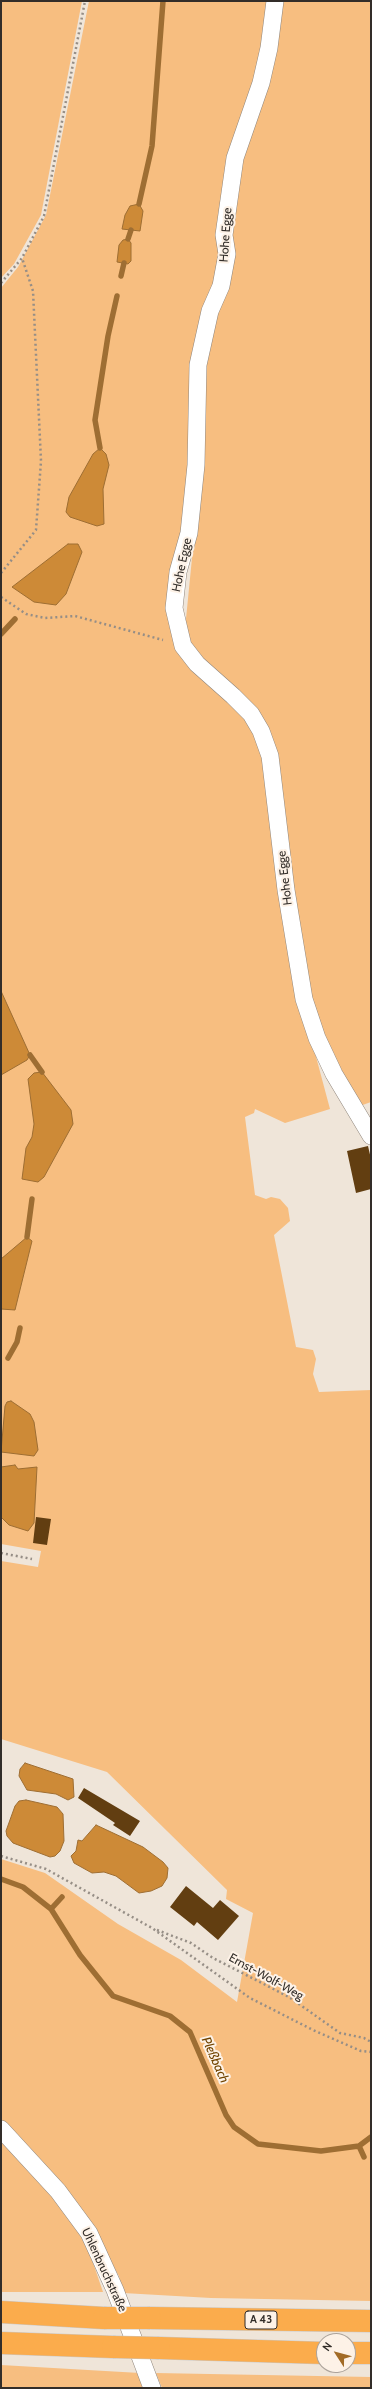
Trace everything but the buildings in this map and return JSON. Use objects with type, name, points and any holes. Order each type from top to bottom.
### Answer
[{"type":"highway","name":"A 43","points":[[1,2312],[104,2318],[371,2321]]},
{"type":"highway","points":[[1,2343],[316,2353]]},
{"type":"highway","points":[[356,2353],[371,2353]]},
{"type":"street","name":"Hohe Egge","points":[[274,1],[270,48],[262,83],[236,158],[231,181],[224,235],[227,254],[221,286],[210,311],[198,365],[196,465],[189,532],[178,572],[174,608],[183,646],[197,664],[251,714],[261,731],[270,756],[286,890],[304,999],[317,1038],[334,1074],[371,1136]]},
{"type":"street","name":"Uhlenbruchstraße","points":[[1,2129],[58,2191],[89,2233],[118,2297],[152,2388]]},
{"type":"path","points":[[1,283],[22,258],[44,216],[85,1]]},
{"type":"path","points":[[1,573],[36,530],[40,461],[33,292],[22,258]]},
{"type":"path","points":[[1,597],[26,614],[45,618],[75,616],[183,646]]},
{"type":"path","points":[[1,1553],[32,1559]]},
{"type":"path","points":[[1,1856],[46,1869],[152,1928],[250,1998],[314,2030],[361,2051],[371,2052]]},
{"type":"path","name":"Ernst-Wolf-Weg","points":[[152,1928],[191,1943],[213,1958],[289,1997],[340,2033],[364,2038],[371,2042]]},
{"type":"shaded area","points":[[1,1],[82,1],[41,215],[14,264],[1,278]]},
{"type":"shaded area","points":[[89,1],[268,1],[260,66],[218,286],[187,501],[169,588],[169,626],[182,651],[248,715],[264,756],[311,1038],[330,1109],[285,1123],[255,1109],[254,1113],[245,1117],[255,1195],[266,1199],[271,1197],[280,1199],[288,1208],[290,1221],[274,1235],[296,1347],[313,1350],[316,1359],[313,1374],[319,1392],[371,1390],[371,2301],[211,2298],[123,2293],[119,2276],[84,2217],[1,2123],[1,1859],[45,1873],[118,1924],[181,1960],[237,2002],[253,1913],[226,1899],[227,1890],[107,1772],[1,1739],[1,1561],[38,1567],[41,1551],[1,1544],[1,288],[18,267],[46,215]]},
{"type":"shaded area","points":[[279,1],[371,1],[371,1102],[357,1107],[308,998],[272,745],[190,647],[185,629],[201,467],[201,366],[230,218]]},
{"type":"shaded area","points":[[139,204],[143,211],[140,231],[122,229],[125,215],[130,206]]},
{"type":"shaded area","points":[[128,239],[131,243],[131,261],[128,264],[117,262],[119,245],[123,240]]},
{"type":"shaded area","points":[[100,448],[106,454],[109,465],[103,489],[104,524],[97,526],[70,517],[66,512],[69,497],[93,454]]},
{"type":"shaded area","points":[[68,544],[78,544],[82,552],[66,594],[56,605],[34,602],[12,587]]},
{"type":"shaded area","points":[[1,991],[30,1055],[27,1060],[1,1075]]},
{"type":"shaded area","points":[[42,1072],[71,1110],[73,1124],[44,1177],[38,1182],[22,1179],[26,1148],[32,1137],[34,1124],[28,1079],[34,1073]]},
{"type":"shaded area","points":[[27,1237],[32,1241],[15,1310],[1,1309],[1,1259]]},
{"type":"shaded area","points":[[11,1401],[30,1414],[34,1422],[38,1450],[34,1456],[1,1452],[5,1406],[7,1402]]},
{"type":"shaded area","points":[[15,1465],[18,1469],[37,1467],[34,1523],[28,1531],[9,1525],[1,1517],[1,1467]]},
{"type":"shaded area","points":[[25,1763],[73,1779],[74,1797],[68,1800],[56,1794],[27,1790],[19,1776],[20,1769]]},
{"type":"shaded area","points":[[26,1800],[57,1807],[63,1814],[64,1841],[60,1851],[55,1856],[50,1857],[13,1843],[7,1836],[6,1831],[15,1806],[19,1801]]},
{"type":"shaded area","points":[[96,1825],[143,1847],[163,1862],[168,1868],[167,1878],[162,1886],[151,1891],[139,1893],[116,1876],[104,1872],[92,1873],[74,1863],[71,1856],[76,1851],[78,1840],[82,1841]]},
{"type":"shaded area","points":[[1,2135],[63,2204],[88,2248],[103,2292],[1,2292]]},
{"type":"shaded area","points":[[1,2365],[140,2373],[143,2388],[1,2388]]},
{"type":"shaded area","points":[[156,2373],[371,2377],[371,2388],[162,2388]]},
{"type":"waterway","points":[[139,204],[152,146],[163,1]]},
{"type":"waterway","points":[[128,239],[131,230]]},
{"type":"waterway","points":[[121,276],[124,263]]},
{"type":"waterway","points":[[100,448],[95,420],[108,336],[117,296]]},
{"type":"waterway","points":[[1,634],[15,619]]},
{"type":"waterway","points":[[30,1055],[42,1072]]},
{"type":"waterway","points":[[27,1237],[32,1199]]},
{"type":"waterway","points":[[8,1358],[17,1342],[20,1328]]},
{"type":"waterway","name":"Pleßbach","points":[[1,1879],[23,1887],[51,1909],[80,1955],[113,1996],[170,2016],[190,2032],[226,2115],[234,2127],[258,2144],[321,2151],[359,2146],[371,2137]]},
{"type":"waterway","points":[[51,1909],[62,1897]]},
{"type":"waterway","points":[[359,2146],[364,2157]]}]
